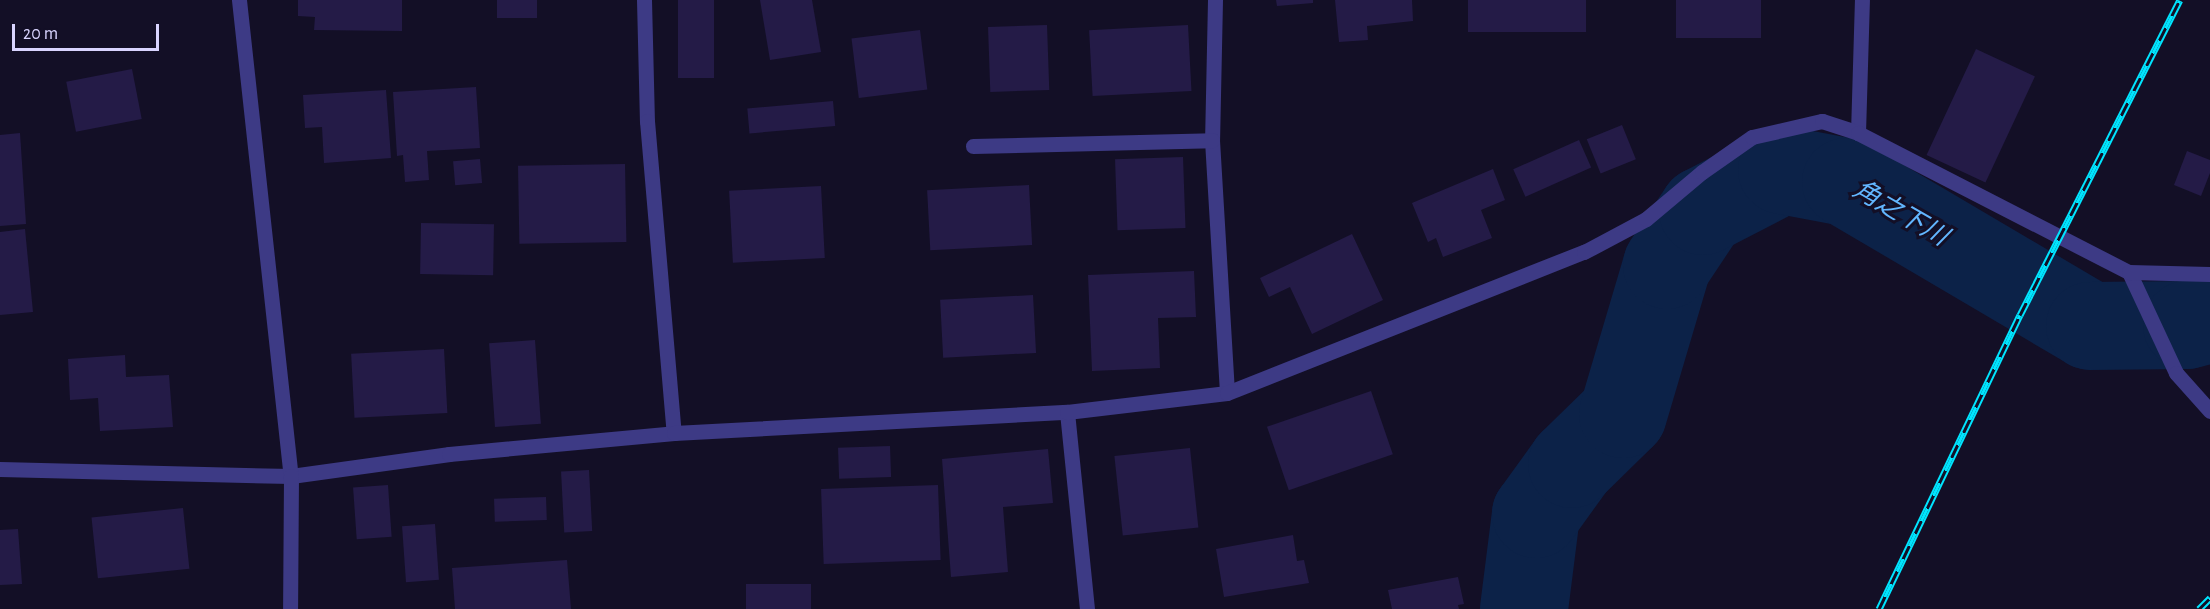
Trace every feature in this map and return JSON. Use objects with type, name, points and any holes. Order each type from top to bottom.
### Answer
[{"type":"street","points":[[239,0],[291,476],[290,609]]},
{"type":"street","points":[[644,0],[647,122],[674,434]]},
{"type":"street","points":[[1215,0],[1212,140],[1227,393]]},
{"type":"street","points":[[1858,133],[1862,0]]},
{"type":"street","points":[[0,468],[291,476],[449,454],[674,434],[1067,412],[1227,393],[1584,252],[1646,219],[1702,172],[1752,137],[1822,122],[1858,133],[2129,272],[2210,274]]},
{"type":"street","points":[[973,146],[1212,140]]},
{"type":"street","points":[[2129,272],[2176,373],[2210,411]]},
{"type":"street","points":[[1067,412],[1087,609]]},
{"type":"building","points":[[298,0],[402,0],[402,31],[314,30],[315,17],[298,16]]},
{"type":"building","points":[[497,0],[537,0],[537,18],[497,18]]},
{"type":"building","points":[[678,0],[714,0],[714,78],[678,78]]},
{"type":"building","points":[[760,0],[812,0],[821,52],[770,60]]},
{"type":"building","points":[[1276,0],[1313,0],[1313,3],[1277,6]]},
{"type":"building","points":[[1335,0],[1412,0],[1413,21],[1367,26],[1368,40],[1339,42]]},
{"type":"building","points":[[1468,0],[1586,0],[1586,32],[1468,32]]},
{"type":"building","points":[[1676,0],[1761,0],[1761,38],[1676,38]]},
{"type":"building","points":[[1047,25],[1049,90],[990,92],[988,27]]},
{"type":"building","points":[[1188,25],[1191,91],[1093,96],[1089,30]]},
{"type":"building","points":[[920,30],[927,90],[859,98],[852,38]]},
{"type":"building","points":[[1976,49],[2035,76],[1985,183],[1927,155]]},
{"type":"building","points":[[132,69],[142,119],[76,132],[66,82]]},
{"type":"building","points":[[476,87],[480,148],[427,151],[429,180],[405,182],[403,155],[397,156],[393,92]]},
{"type":"building","points":[[386,90],[391,158],[324,163],[322,127],[305,128],[303,95]]},
{"type":"building","points":[[833,101],[835,126],[750,133],[747,108]]},
{"type":"building","points":[[1622,125],[1636,159],[1601,174],[1587,139]]},
{"type":"building","points":[[20,133],[26,224],[0,226],[0,135]]},
{"type":"building","points":[[1579,140],[1591,167],[1525,197],[1513,169]]},
{"type":"building","points":[[2187,151],[2210,160],[2210,173],[2201,196],[2174,185]]},
{"type":"building","points":[[1183,157],[1185,228],[1118,230],[1115,159]]},
{"type":"building","points":[[480,159],[482,183],[455,185],[453,161]]},
{"type":"building","points":[[625,164],[626,242],[519,244],[518,166]]},
{"type":"building","points":[[1493,169],[1505,200],[1481,210],[1492,238],[1443,257],[1436,238],[1428,242],[1412,203]]},
{"type":"building","points":[[1029,185],[1032,245],[930,250],[927,190]]},
{"type":"building","points":[[821,186],[825,258],[733,263],[729,191]]},
{"type":"building","points":[[421,223],[494,224],[493,275],[420,274]]},
{"type":"building","points":[[25,229],[33,312],[0,315],[0,232]]},
{"type":"building","points":[[1352,234],[1383,300],[1312,334],[1290,287],[1269,297],[1260,278]]},
{"type":"building","points":[[1194,271],[1196,317],[1158,318],[1160,368],[1092,371],[1088,275]]},
{"type":"building","points":[[1033,295],[1036,353],[943,358],[940,300]]},
{"type":"building","points":[[535,340],[541,424],[495,427],[489,343]]},
{"type":"building","points":[[444,349],[447,413],[354,418],[351,354]]},
{"type":"building","points":[[125,355],[126,377],[169,375],[173,427],[100,431],[98,398],[70,400],[68,359]]},
{"type":"building","points":[[1371,391],[1393,454],[1289,490],[1267,427]]},
{"type":"building","points":[[890,446],[891,477],[839,479],[838,448]]},
{"type":"building","points":[[1190,448],[1198,528],[1123,536],[1114,456]]},
{"type":"building","points":[[1048,449],[1053,503],[1003,507],[1008,572],[951,577],[942,459]]},
{"type":"building","points":[[589,470],[592,531],[564,532],[561,471]]},
{"type":"building","points":[[388,485],[392,537],[357,539],[353,487]]},
{"type":"building","points":[[938,485],[941,560],[824,564],[821,489]]},
{"type":"building","points":[[546,497],[547,520],[495,522],[494,499]]},
{"type":"building","points":[[183,508],[189,569],[98,578],[92,518]]},
{"type":"building","points":[[435,524],[439,580],[406,582],[402,526]]},
{"type":"building","points":[[18,529],[22,584],[0,585],[0,530]]},
{"type":"building","points":[[1293,535],[1297,561],[1304,560],[1309,583],[1224,597],[1216,549]]},
{"type":"building","points":[[567,560],[571,609],[455,609],[452,568]]},
{"type":"building","points":[[1458,577],[1464,604],[1458,605],[1459,609],[1392,609],[1388,590]]},
{"type":"building","points":[[746,584],[811,584],[811,609],[746,609]]},
{"type":"waterway","name":"角之下川","points":[[1524,609],[1536,514],[1572,464],[1623,414],[1667,265],[1703,211],[1782,170],[1846,182],[2090,326],[2187,325],[2210,319]]},
{"type":"railway","points":[[1879,609],[2020,315],[2180,0]]},
{"type":"railway","points":[[2199,609],[2210,598]]}]
